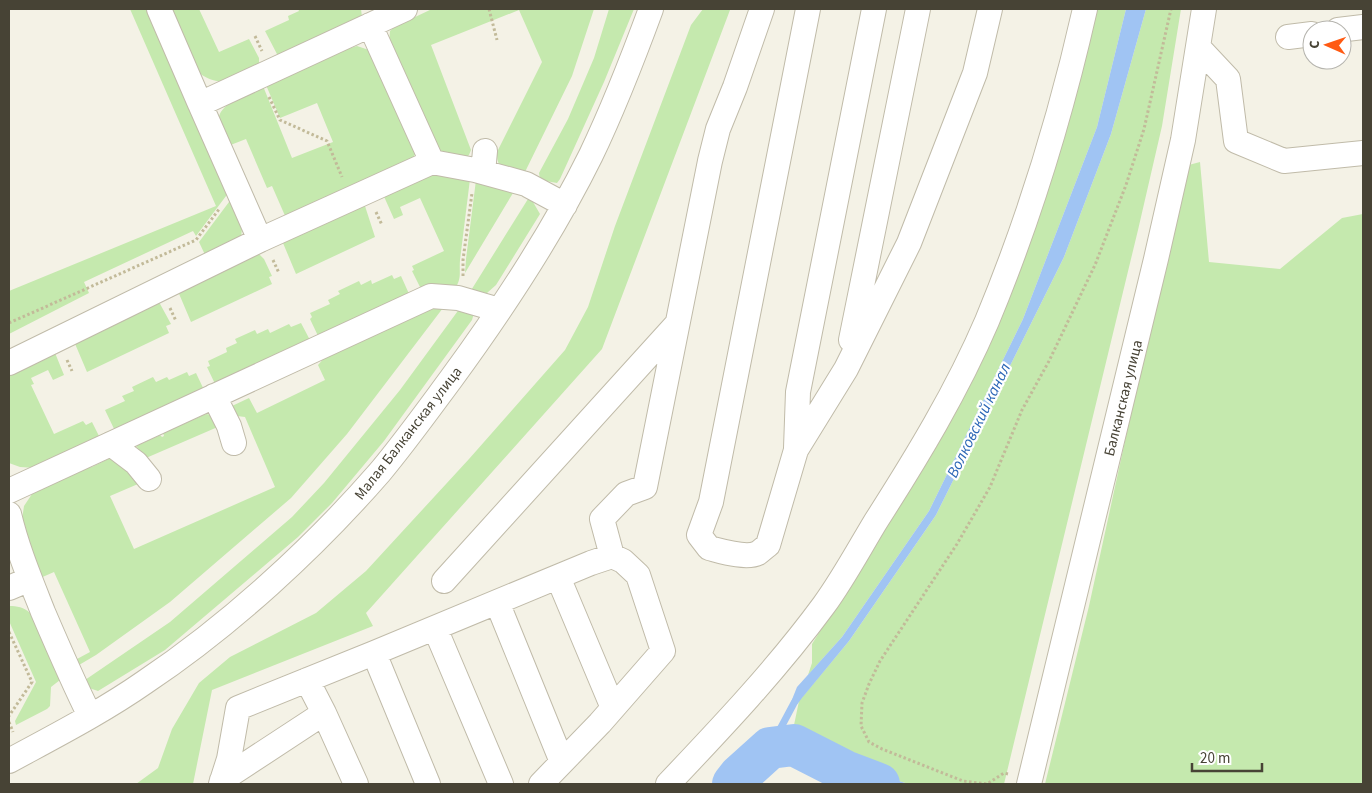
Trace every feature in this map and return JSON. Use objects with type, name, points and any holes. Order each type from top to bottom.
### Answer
[{"type":"street","points":[[158,9],[260,240]]},
{"type":"street","points":[[200,104],[405,9]]},
{"type":"street","name":"Малая Балканская улица","points":[[9,761],[90,716],[145,682],[191,649],[283,572],[350,506],[407,439],[531,262],[590,156],[618,97],[651,9]]},
{"type":"street","points":[[612,556],[602,520],[626,494],[645,487],[710,161],[718,129],[735,88],[762,9]]},
{"type":"street","points":[[808,9],[711,502],[699,535],[709,548],[733,554],[750,555],[758,553],[768,545],[796,450],[798,392],[874,9]]},
{"type":"street","points":[[846,369],[918,9]]},
{"type":"street","points":[[796,450],[846,369],[909,243],[974,72],[990,9]]},
{"type":"street","points":[[668,784],[765,679],[825,604],[943,410],[986,322],[1030,210],[1072,68],[1085,9]]},
{"type":"street","name":"Балканская улица","points":[[1030,781],[1158,249],[1182,140],[1204,9]]},
{"type":"street","points":[[370,25],[432,162]]},
{"type":"street","points":[[1288,37],[1302,35]]},
{"type":"street","points":[[1198,47],[1228,79],[1236,141],[1284,161],[1363,153]]},
{"type":"street","points":[[9,363],[260,240],[432,162],[480,170],[526,184],[564,205]]},
{"type":"street","points":[[873,231],[909,243]]},
{"type":"street","points":[[9,491],[431,296],[458,298],[499,310]]},
{"type":"street","points":[[444,581],[676,325]]},
{"type":"street","points":[[214,396],[229,426],[234,443]]},
{"type":"street","points":[[111,444],[136,463],[149,479]]},
{"type":"street","points":[[9,514],[16,544],[19,583],[90,716]]},
{"type":"street","points":[[221,782],[229,759],[238,708],[612,556],[623,561],[638,574],[663,651],[613,708],[541,784]]},
{"type":"street","points":[[558,577],[613,708]]},
{"type":"street","points":[[497,602],[562,762]]},
{"type":"street","points":[[435,628],[500,784]]},
{"type":"street","points":[[374,654],[428,784]]},
{"type":"street","points":[[307,680],[324,713],[350,782]]},
{"type":"street","points":[[221,782],[324,713]]},
{"type":"path","points":[[489,9],[497,40]]},
{"type":"path","points":[[1030,781],[1004,773],[986,784],[964,781],[882,749],[869,742],[861,726],[862,703],[880,661],[957,544],[990,487],[1022,410],[1050,361],[1095,265],[1126,185],[1144,129],[1171,9]]},
{"type":"path","points":[[260,76],[280,120],[327,141],[350,199]]},
{"type":"path","points":[[462,270],[480,170]]},
{"type":"path","points":[[9,323],[196,240],[236,186]]},
{"type":"path","points":[[9,632],[32,682],[9,716]]},
{"type":"path","points":[[9,722],[13,732]]},
{"type":"green space","points":[[130,9],[149,9],[229,192],[196,236],[193,231],[84,282],[89,293],[9,334],[9,291],[216,206]]},
{"type":"green space","points":[[169,9],[199,9],[219,52],[249,39],[259,58],[259,65],[228,80],[221,81],[205,77],[196,71]]},
{"type":"green space","points":[[298,9],[361,9],[362,17],[278,56],[265,31],[289,20],[288,16],[299,11]]},
{"type":"green space","points":[[432,9],[594,9],[572,76],[524,174],[500,165],[497,155],[542,62],[519,10],[431,45],[471,150],[464,159],[444,154],[435,149],[389,44],[390,31],[394,27]]},
{"type":"green space","points":[[609,9],[634,9],[604,82],[560,179],[557,183],[540,180],[539,173],[568,119],[594,58]]},
{"type":"green space","points":[[703,9],[730,10],[602,349],[366,613],[373,626],[212,690],[193,784],[136,784],[158,768],[172,729],[199,683],[230,657],[316,613],[366,571],[469,459],[565,350],[588,307],[615,226],[691,25]]},
{"type":"green space","points":[[1096,9],[1126,9],[1097,127],[1023,319],[929,511],[842,637],[808,675],[812,663],[812,644],[942,436],[990,345],[1029,239],[1072,111]]},
{"type":"green space","points":[[1146,9],[1181,9],[1162,126],[1004,784],[908,784],[849,764],[795,731],[794,725],[799,701],[849,641],[936,515],[1064,257],[1111,134]]},
{"type":"green space","points":[[357,46],[369,50],[417,151],[412,160],[286,218],[272,186],[267,188],[246,139],[228,146],[220,127],[220,114],[223,109],[235,100],[263,86],[292,158],[333,142],[317,103],[280,118],[266,85],[338,52]]},
{"type":"green space","points":[[1200,162],[1209,262],[1280,269],[1342,218],[1363,214],[1363,784],[1045,784],[1089,606],[1185,166]]},
{"type":"green space","points":[[432,174],[470,179],[457,285],[455,289],[422,291],[412,271],[414,270],[412,266],[444,251],[420,198],[400,207],[403,215],[394,219],[382,192]]},
{"type":"green space","points":[[476,180],[513,193],[465,273],[466,259]]},
{"type":"green space","points":[[232,198],[242,228],[241,239],[207,259],[199,242]]},
{"type":"green space","points":[[528,199],[533,202],[540,214],[496,285],[487,293],[470,292]]},
{"type":"green space","points":[[362,203],[365,206],[375,237],[296,274],[283,243],[285,238]]},
{"type":"green space","points":[[251,254],[259,254],[264,259],[272,276],[269,277],[272,284],[191,322],[177,289]]},
{"type":"green space","points":[[392,275],[394,279],[401,276],[410,296],[319,338],[310,319],[312,317],[310,313],[330,304],[328,300],[340,294],[338,291],[359,281],[361,285],[371,280],[372,284]]},
{"type":"green space","points":[[159,302],[171,324],[166,326],[169,333],[87,372],[73,339]]},
{"type":"green space","points":[[446,304],[347,434],[291,498],[170,602],[79,665],[77,659],[90,652],[54,572],[38,579],[21,526],[24,506],[32,494],[84,468],[92,467],[110,458],[129,467],[138,484],[110,496],[134,549],[275,487],[245,417],[237,416],[232,406],[249,398],[257,413],[325,380],[318,365],[326,356],[428,309]]},
{"type":"green space","points":[[460,308],[474,313],[472,320],[384,441],[332,503],[298,537],[165,650],[98,691],[89,688],[85,680],[170,622],[292,517],[324,483],[400,390]]},
{"type":"green space","points":[[301,323],[311,342],[216,386],[207,367],[210,366],[208,361],[227,352],[226,348],[237,343],[235,339],[255,330],[257,334],[268,329],[270,333],[289,324],[291,327]]},
{"type":"green space","points":[[53,348],[64,375],[53,380],[48,370],[31,378],[34,384],[31,385],[54,434],[83,421],[86,425],[92,422],[101,440],[36,468],[20,467],[9,463],[9,369]]},
{"type":"green space","points":[[187,372],[189,376],[196,373],[205,392],[116,433],[105,410],[125,401],[122,396],[134,391],[132,387],[153,377],[156,382],[167,377],[169,380]]},
{"type":"green space","points":[[206,414],[212,415],[220,426],[146,458],[136,446],[160,435],[162,437],[164,436],[163,433]]},
{"type":"green space","points":[[9,606],[20,607],[30,613],[60,680],[51,687],[50,706],[16,725],[15,721],[36,682],[9,621]]},
{"type":"water","points":[[1126,9],[1146,9],[1111,134],[1064,257],[936,515],[849,641],[797,704],[791,702],[797,687],[842,637],[929,511],[1023,319],[1097,127]]},
{"type":"water","points":[[795,731],[849,764],[908,784],[852,784],[794,761]]},
{"type":"waterway","name":"Волковский канал","points":[[770,748],[798,697]]},
{"type":"waterway","points":[[733,784],[740,775],[770,748],[794,745],[845,771],[879,784]]}]
